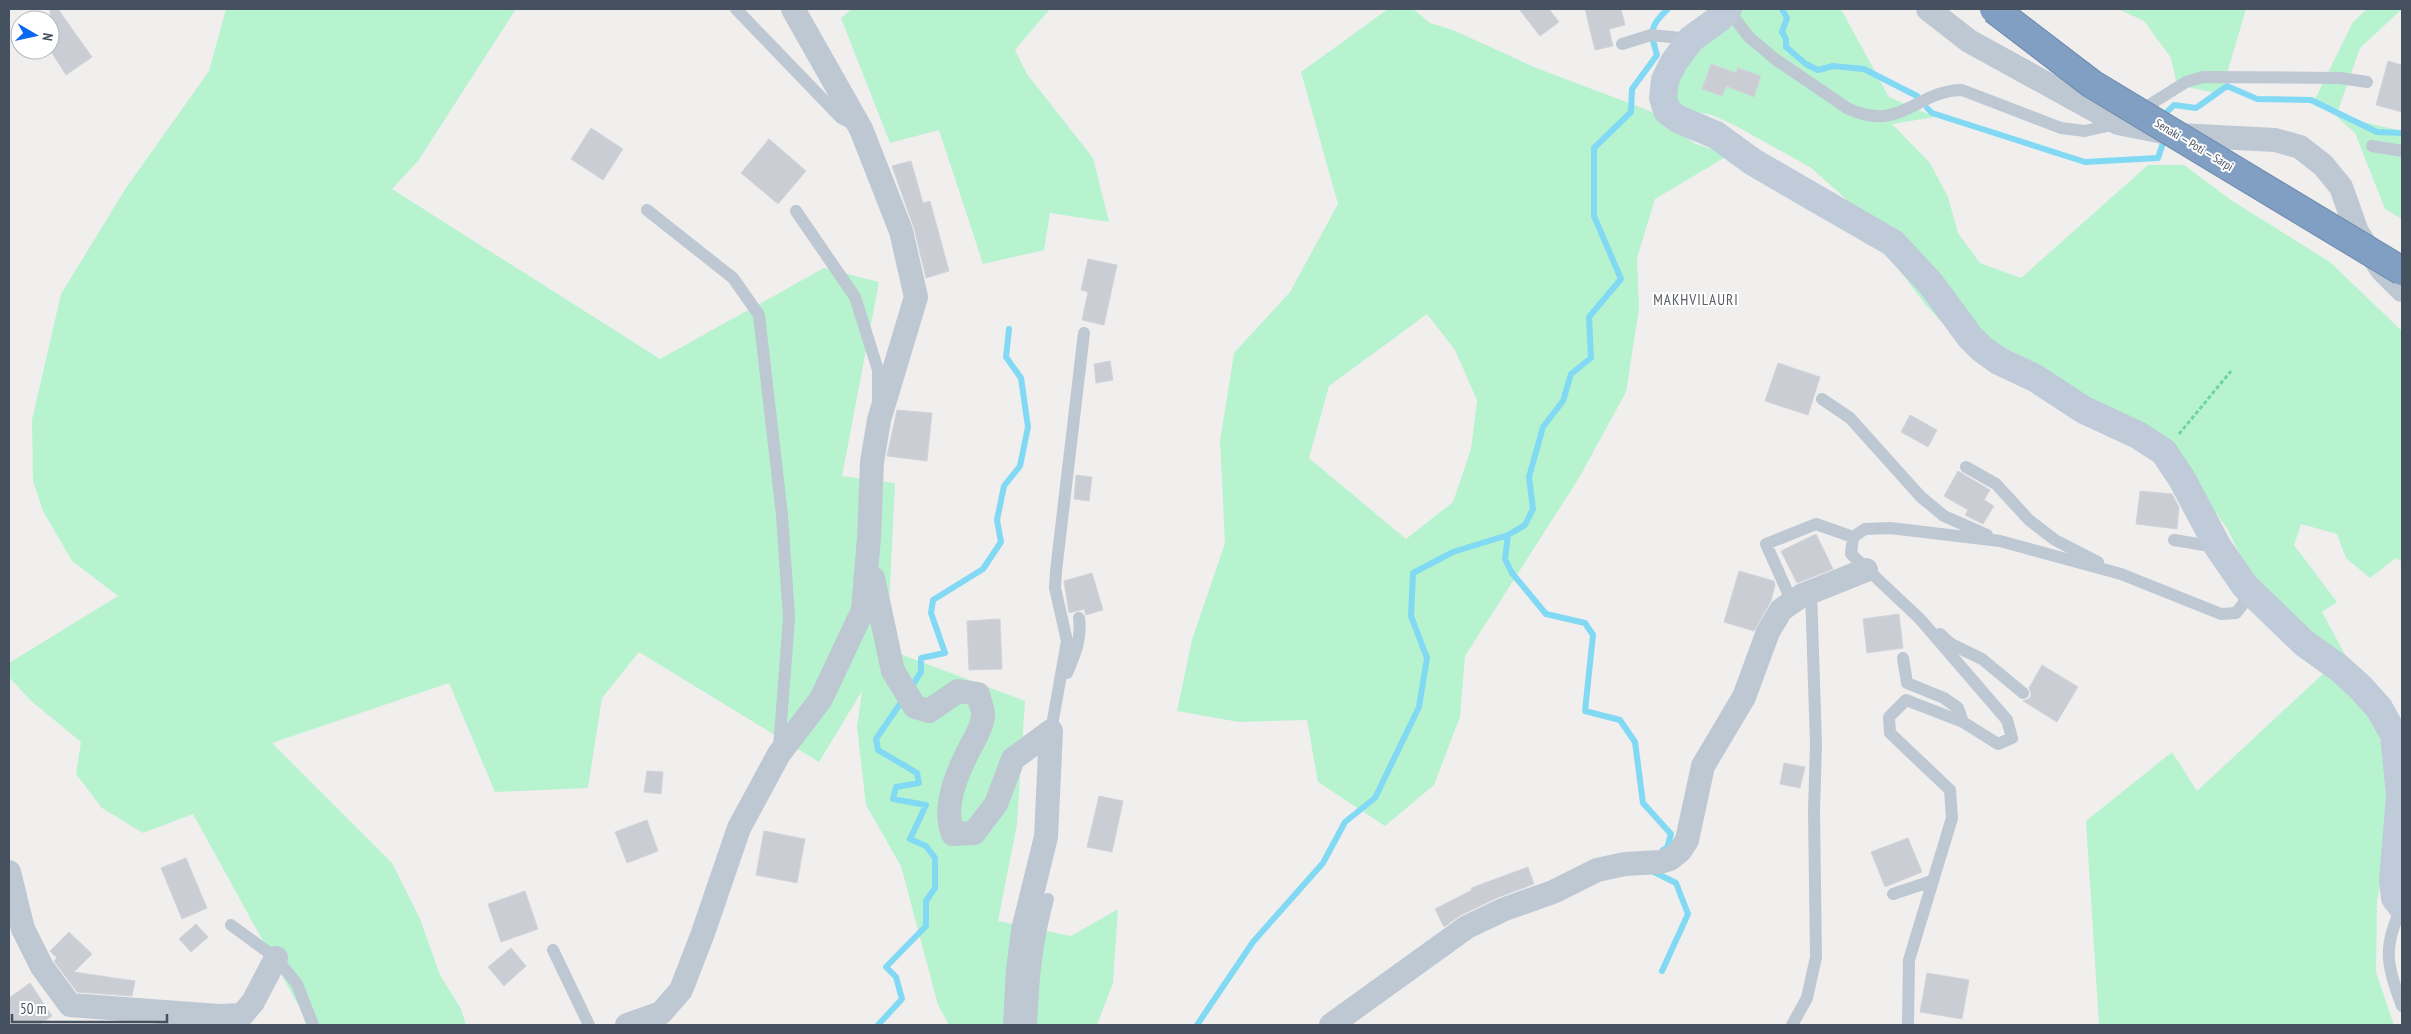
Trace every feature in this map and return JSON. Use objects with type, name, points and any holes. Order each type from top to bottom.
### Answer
[{"type":"highway","name":"Senaki — Poti — Sarpi","points":[[1994,9],[2092,84],[2402,271]]},
{"type":"street","points":[[627,1025],[661,1012],[681,990],[703,933],[738,828],[779,754],[821,699],[863,610],[868,554],[872,462],[879,420],[916,297],[901,231],[861,128],[793,9]]},
{"type":"street","points":[[1728,9],[1720,18],[1691,39],[1674,62],[1665,80],[1663,98],[1666,110],[1678,120],[1716,135],[1753,162],[1893,243],[1931,284],[1970,337],[1982,349],[1999,361],[2035,378],[2084,410],[2131,431],[2164,452],[2182,479],[2218,547],[2244,586],[2304,643],[2360,687],[2379,708],[2394,735],[2400,795],[2393,881],[2395,898],[2402,907]]},
{"type":"street","points":[[1928,9],[1969,41],[2118,123],[2178,136],[2275,140],[2300,147],[2323,165],[2341,187],[2357,232],[2382,270],[2402,290]]},
{"type":"street","points":[[868,554],[893,671],[915,707],[929,711],[958,691],[978,694],[983,715],[976,737],[966,756],[954,787],[948,822],[954,834],[974,833],[996,804],[1014,759],[1051,731]]},
{"type":"street","points":[[1331,1025],[1467,927],[1506,909],[1553,892],[1597,870],[1625,864],[1670,860],[1680,851],[1687,840],[1702,766],[1744,697],[1768,632],[1781,610],[1801,597],[1866,570]]},
{"type":"street","points":[[1015,1025],[1018,970],[1023,930],[1046,837],[1046,794],[1051,731]]},
{"type":"street","points":[[9,872],[23,929],[42,967],[70,1005],[218,1016],[242,1015],[253,1002],[276,958]]},
{"type":"lane","points":[[736,9],[841,118],[861,128]]},
{"type":"lane","points":[[1728,9],[1749,37],[1775,59],[1847,108],[1860,114],[1888,117],[1908,110],[1947,90],[1962,90],[2061,128],[2085,130],[2118,123],[2186,82],[2203,77],[2340,78],[2367,82]]},
{"type":"lane","points":[[1622,44],[1651,35],[1691,39]]},
{"type":"lane","points":[[2372,146],[2402,151]]},
{"type":"lane","points":[[647,210],[733,278],[759,315],[782,515],[788,618],[779,754]]},
{"type":"lane","points":[[796,212],[855,297],[878,370],[879,420]]},
{"type":"lane","points":[[1051,731],[1056,694],[1067,641],[1056,588],[1056,571],[1084,334]]},
{"type":"lane","points":[[1822,399],[1850,418],[1921,497],[1944,516],[2000,541]]},
{"type":"lane","points":[[1966,466],[1996,484],[2029,520],[2055,540],[2121,574],[2221,614],[2236,613],[2244,602],[2244,586]]},
{"type":"lane","points":[[1792,1025],[1807,998],[1816,956],[1814,811],[1816,734],[1801,597],[1766,544],[1816,524],[1853,537]]},
{"type":"lane","points":[[2023,693],[1982,659],[1952,644],[1920,619],[1866,570],[1851,554],[1853,537],[1865,529],[1890,528],[2000,541],[2121,574]]},
{"type":"lane","points":[[2174,540],[2218,547]]},
{"type":"lane","points":[[1056,694],[1076,651],[1081,629],[1079,618]]},
{"type":"lane","points":[[1908,1025],[1909,960],[1952,818],[1950,790],[1890,733],[1889,717],[1906,700],[1964,722],[1998,744],[2012,738],[2007,720],[1920,619]]},
{"type":"lane","points":[[1903,658],[1907,683],[1944,698],[1958,708],[1964,722]]},
{"type":"lane","points":[[1893,894],[1932,881]]},
{"type":"lane","points":[[1031,1025],[1033,971],[1038,936],[1048,899]]},
{"type":"lane","points":[[2402,907],[2390,930],[2388,969],[2402,1006]]},
{"type":"lane","points":[[231,925],[276,958],[297,984],[313,1025]]},
{"type":"lane","points":[[553,950],[589,1025]]},
{"type":"path","points":[[2164,452],[2231,371]]},
{"type":"green space","points":[[226,9],[516,9],[418,161],[392,189],[660,359],[824,268],[879,282],[842,476],[895,483],[887,649],[1025,701],[1017,824],[998,921],[1071,936],[1118,909],[1113,983],[1097,1025],[949,1025],[938,1005],[901,866],[866,805],[857,727],[862,691],[819,762],[639,652],[602,698],[588,788],[495,792],[449,683],[272,743],[392,863],[420,919],[440,975],[461,1009],[466,1025],[306,1025],[302,1012],[193,814],[143,833],[102,808],[76,774],[81,742],[30,700],[9,677],[9,663],[118,596],[72,561],[43,511],[33,481],[32,420],[61,294],[126,188],[209,71]]},
{"type":"green space","points":[[852,9],[1050,9],[1015,50],[1027,74],[1093,158],[1109,222],[1050,213],[1044,250],[983,264],[939,130],[890,143],[841,18]]},
{"type":"green space","points":[[1388,9],[1413,9],[1430,23],[1453,30],[1534,67],[1650,111],[1694,143],[1729,155],[1655,199],[1637,258],[1639,309],[1626,392],[1579,478],[1465,656],[1460,717],[1434,785],[1385,826],[1318,782],[1307,720],[1239,722],[1177,711],[1192,640],[1225,543],[1220,441],[1234,353],[1290,292],[1338,204],[1301,72]],"holes":[[[1427,314],[1455,350],[1477,400],[1471,449],[1453,502],[1406,539],[1309,458],[1329,386]]]},
{"type":"green space","points":[[1727,9],[1841,9],[1889,97],[1935,117],[1892,124],[1930,163],[1948,197],[1958,233],[1980,263],[2021,278],[2148,165],[2184,165],[2231,200],[2330,262],[2402,331],[2402,562],[2396,558],[2370,578],[2346,558],[2337,534],[2301,524],[2294,545],[2337,602],[2322,612],[2347,658],[2265,606],[2228,530],[2200,490],[2177,462],[1958,340],[1925,304],[1845,198],[1810,167],[1736,126],[1712,115],[1682,109],[1672,91],[1673,72]]},
{"type":"green space","points":[[2118,9],[2246,9],[2221,94],[2177,85],[2171,58],[2144,21]]},
{"type":"green space","points":[[2367,9],[2402,9],[2360,48],[2336,116],[2314,101],[2353,22]]},
{"type":"green space","points":[[2336,116],[2402,131],[2402,219],[2385,209],[2355,133]]},
{"type":"green space","points":[[2326,671],[2373,719],[2383,748],[2389,836],[2377,901],[2376,972],[2394,1025],[2099,1025],[2086,821],[2172,752],[2197,791]]},
{"type":"building","points":[[1519,9],[1549,9],[1559,22],[1540,36]]},
{"type":"building","points":[[1585,9],[1621,9],[1625,25],[1609,29],[1613,46],[1595,50]]},
{"type":"building","points":[[60,12],[92,57],[66,75],[56,60],[60,60]]},
{"type":"building","points":[[2388,61],[2402,65],[2402,112],[2376,105]]},
{"type":"building","points":[[1711,64],[1736,73],[1738,68],[1761,76],[1754,97],[1726,86],[1722,96],[1702,89]]},
{"type":"building","points":[[591,128],[623,149],[603,180],[571,159]]},
{"type":"building","points":[[769,139],[806,171],[778,204],[741,173]]},
{"type":"building","points":[[911,161],[923,203],[930,201],[949,271],[926,278],[914,228],[892,166]]},
{"type":"building","points":[[1088,259],[1117,265],[1104,325],[1082,320],[1088,292],[1081,290]]},
{"type":"building","points":[[1110,361],[1113,380],[1096,383],[1094,364]]},
{"type":"building","points":[[1778,363],[1820,377],[1808,415],[1765,401]]},
{"type":"building","points":[[897,410],[932,413],[927,461],[887,456]]},
{"type":"building","points":[[1910,415],[1937,430],[1928,447],[1901,432]]},
{"type":"building","points":[[1958,471],[1990,490],[1984,500],[1994,506],[1983,524],[1965,515],[1968,510],[1944,496]]},
{"type":"building","points":[[1076,475],[1092,477],[1089,501],[1074,499]]},
{"type":"building","points":[[2140,491],[2172,494],[2179,507],[2177,529],[2136,524]]},
{"type":"building","points":[[1816,534],[1833,569],[1797,583],[1781,551]]},
{"type":"building","points":[[1739,571],[1774,581],[1775,585],[1771,601],[1754,631],[1724,622]]},
{"type":"building","points":[[1092,573],[1103,610],[1086,615],[1084,609],[1069,613],[1064,581]]},
{"type":"building","points":[[1899,614],[1903,648],[1867,653],[1863,619]]},
{"type":"building","points":[[1000,619],[1002,669],[969,670],[967,621]]},
{"type":"building","points":[[2042,665],[2078,687],[2057,722],[2023,701],[2030,698],[2029,688]]},
{"type":"building","points":[[1784,763],[1805,767],[1800,788],[1780,784]]},
{"type":"building","points":[[647,771],[663,772],[661,794],[644,792]]},
{"type":"building","points":[[1099,796],[1123,801],[1112,852],[1087,847]]},
{"type":"building","points":[[647,820],[658,851],[627,863],[615,832]]},
{"type":"building","points":[[764,831],[805,839],[797,883],[756,875]]},
{"type":"building","points":[[1908,838],[1922,872],[1885,887],[1871,852]]},
{"type":"building","points":[[186,858],[207,908],[182,919],[161,868]]},
{"type":"building","points":[[1528,867],[1534,884],[1499,897],[1461,915],[1444,927],[1435,909],[1472,890],[1471,888]]},
{"type":"building","points":[[525,891],[538,929],[501,942],[488,904]]},
{"type":"building","points":[[196,924],[208,937],[191,952],[179,939]]},
{"type":"building","points":[[69,932],[92,954],[74,972],[135,981],[132,996],[77,992],[54,961],[57,958],[50,951]]},
{"type":"building","points":[[511,948],[526,966],[504,986],[488,967]]},
{"type":"building","points":[[1927,973],[1969,980],[1962,1019],[1920,1012]]},
{"type":"building","points":[[30,983],[52,1016],[39,1025],[9,1025],[9,998]]},
{"type":"waterway","points":[[1197,1025],[1253,942],[1323,863],[1345,822],[1375,798],[1419,707],[1427,658],[1411,616],[1413,573],[1453,552],[1508,535],[1525,525],[1533,509],[1529,477],[1543,427],[1563,401],[1571,374],[1591,358],[1589,317],[1621,279],[1594,216],[1594,148],[1631,112],[1632,89],[1657,55],[1652,35],[1654,25],[1668,9]]},
{"type":"waterway","points":[[1782,9],[1787,18],[1782,32],[1786,39],[1786,47],[1806,64],[1818,70],[1833,66],[1864,69],[1917,96]]},
{"type":"waterway","points":[[2166,120],[2166,113],[2174,105],[2196,108],[2227,86],[2257,99],[2311,100],[2377,132],[2402,133]]},
{"type":"waterway","points":[[1927,108],[1932,113],[2085,162],[2158,158],[2163,143]]},
{"type":"waterway","points":[[910,689],[921,672],[921,658],[945,653],[931,613],[933,600],[983,569],[1001,542],[997,520],[1004,486],[1020,466],[1028,427],[1021,378],[1006,357],[1009,329]]},
{"type":"waterway","points":[[1508,535],[1505,559],[1512,573],[1546,614],[1585,623],[1593,635],[1585,711],[1620,720],[1635,742],[1643,803],[1671,834],[1667,848],[1663,850]]},
{"type":"waterway","points":[[878,1025],[902,999],[896,977],[886,967],[926,926],[926,901],[935,888],[935,858],[926,846],[910,839],[926,805],[893,799],[896,787],[919,783],[917,773],[878,750],[876,739],[904,698]]},
{"type":"waterway","points":[[1654,868],[1654,872],[1676,883],[1688,914],[1662,971]]},
{"type":"district","name":"MAKHVILAURI","points":[[1696,300]]}]
